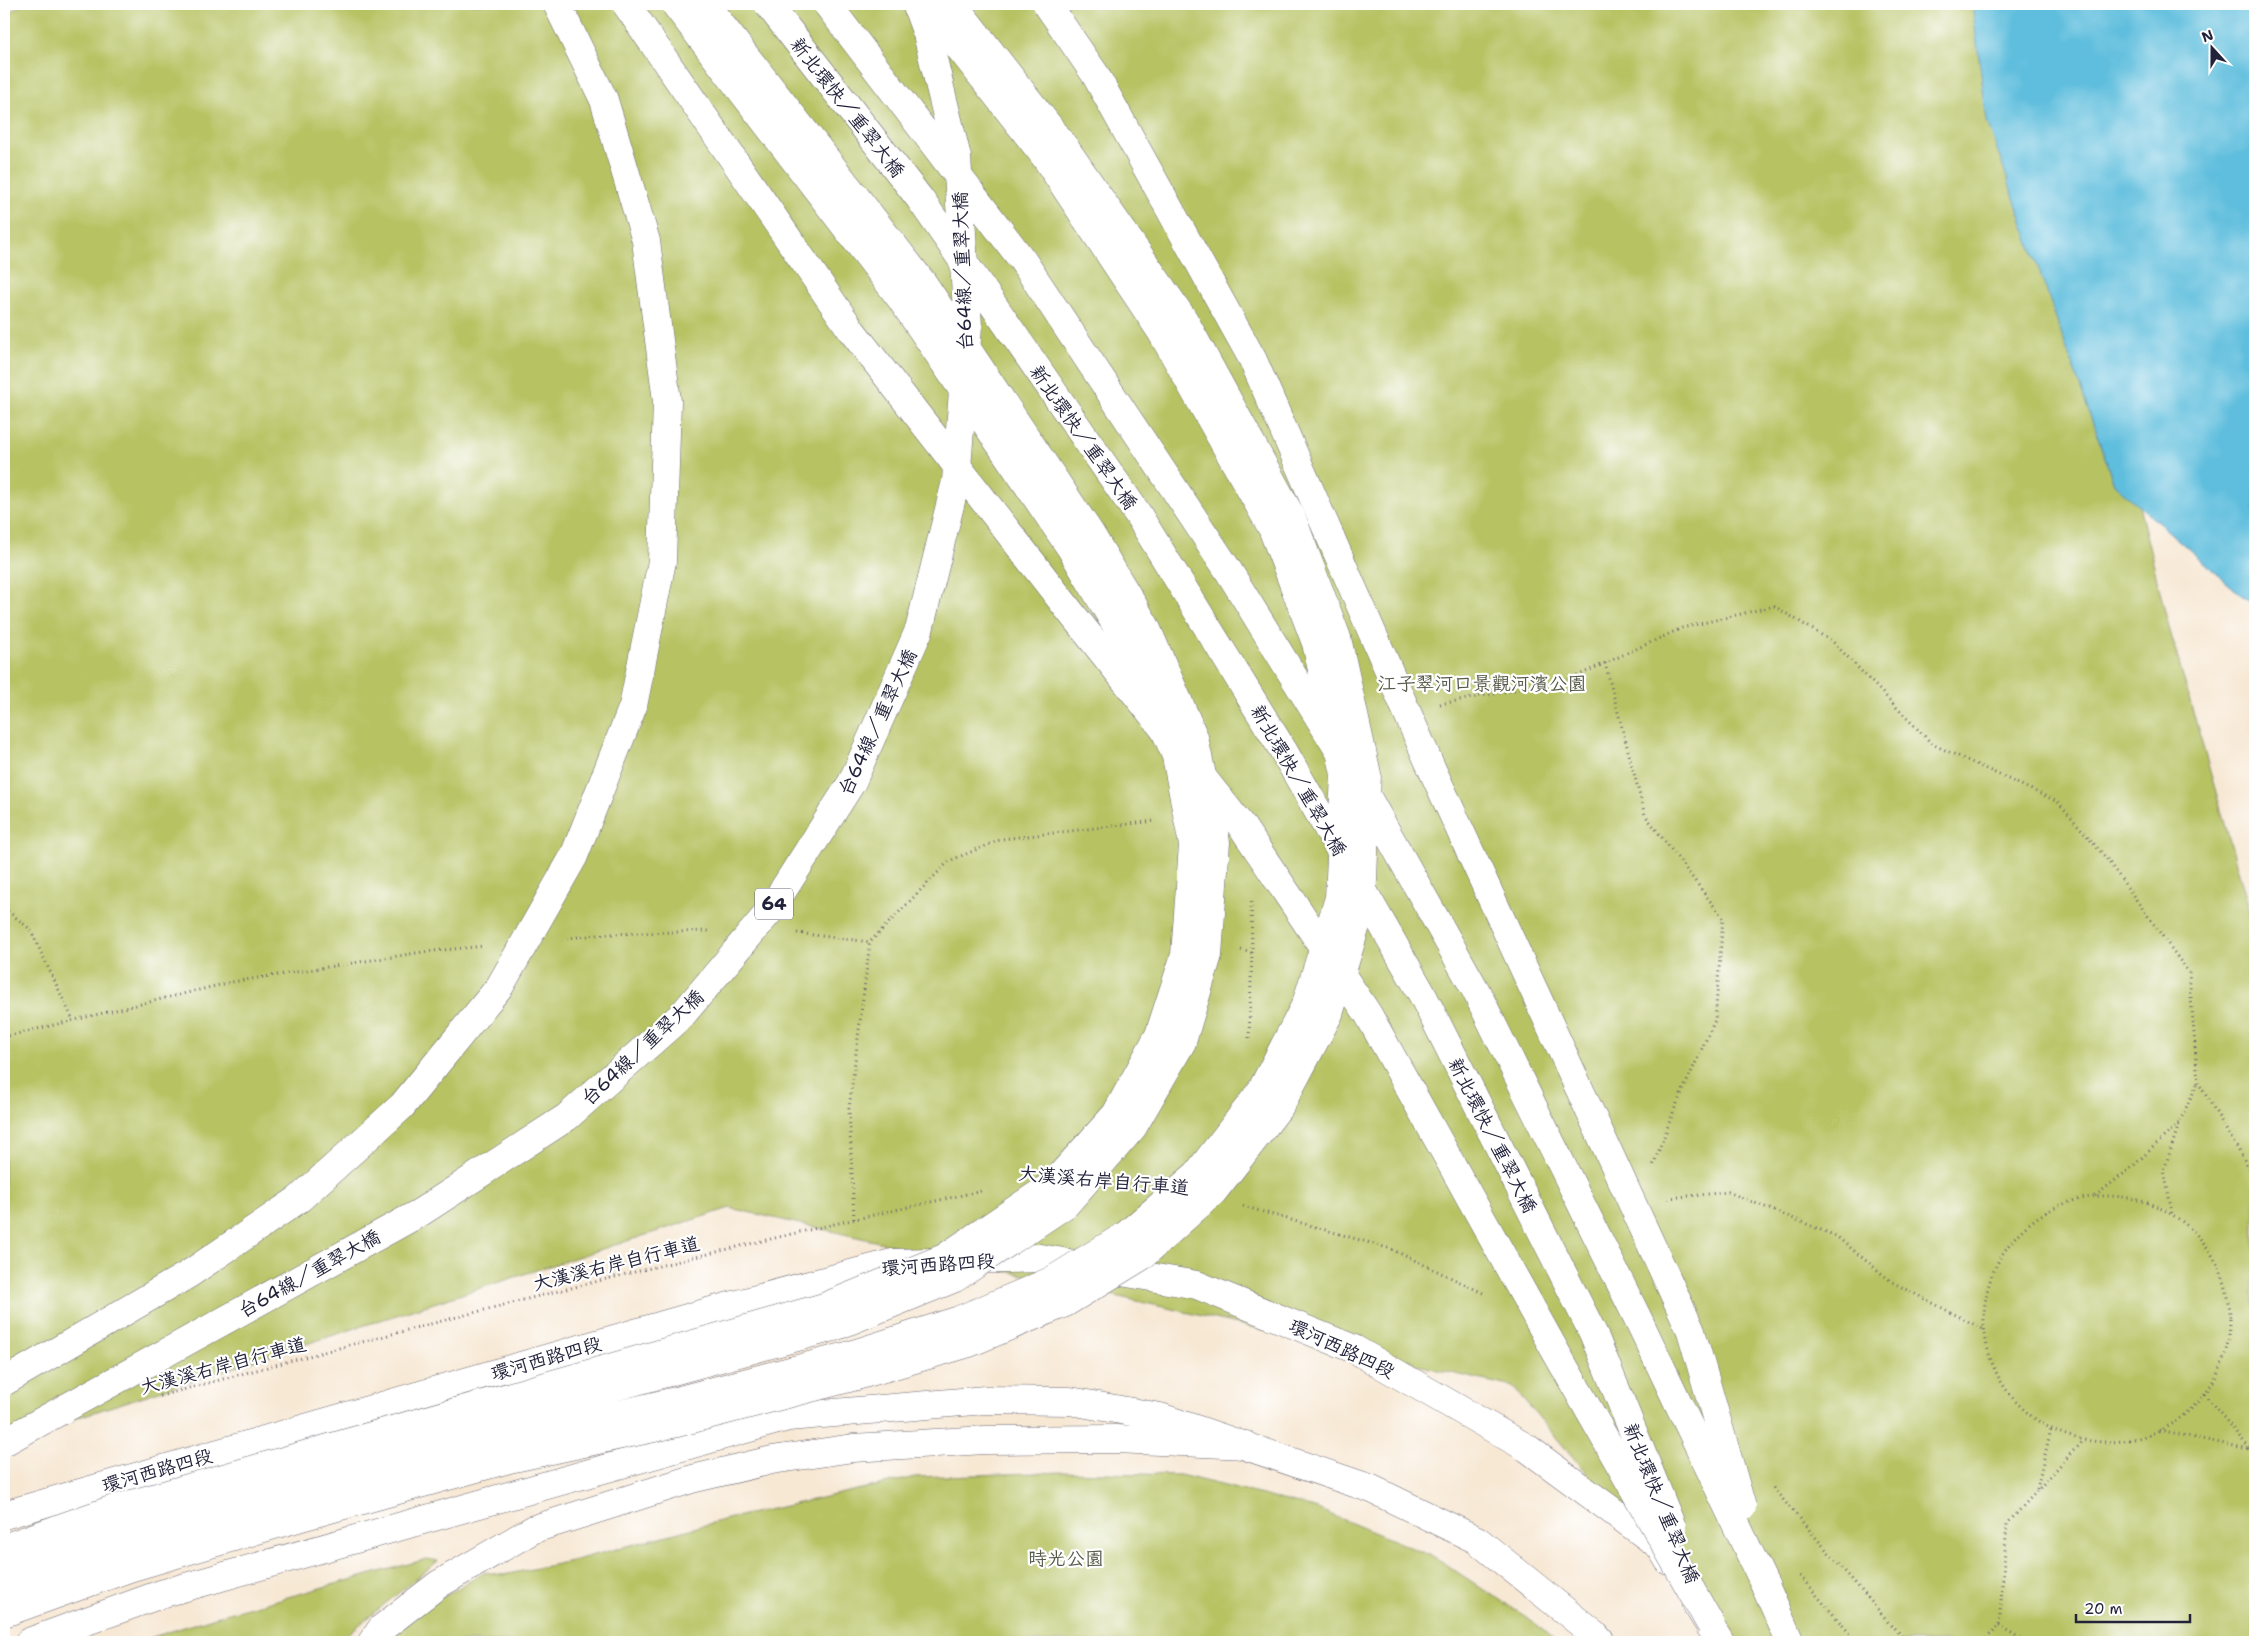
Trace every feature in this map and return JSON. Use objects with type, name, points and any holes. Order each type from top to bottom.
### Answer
[{"type":"main road","points":[[4,1382],[189,1274],[291,1204],[402,1106],[500,986],[574,856],[635,697],[662,561],[667,401],[646,241],[604,100],[557,4]]},
{"type":"main road","points":[[626,4],[852,331],[1072,614],[1243,828],[1368,1014],[1716,1636]]},
{"type":"main road","points":[[4,1548],[111,1510],[824,1307],[944,1258],[1052,1185],[1116,1114],[1159,1034],[1185,955],[1193,845],[1176,756],[1133,654],[1070,547],[900,298],[675,4]]},
{"type":"main road","points":[[4,1568],[116,1528],[304,1472],[834,1327],[955,1278],[1066,1204],[1133,1127],[1182,1042],[1208,955],[1216,842],[1194,737],[1146,627],[1090,532],[923,283],[705,4]]},
{"type":"main road","name":"新北環快／重翠大橋","points":[[768,4],[920,199],[1137,513],[1288,758],[1422,994],[1594,1333],[1716,1636]]},
{"type":"main road","points":[[827,4],[1023,261],[1228,570],[1361,786],[1480,1000],[1639,1321],[1765,1585],[1790,1642]]},
{"type":"main road","name":"台64線／重翠大橋","points":[[4,1442],[421,1212],[567,1117],[682,1014],[769,912],[847,790],[919,630],[957,471],[968,326],[957,157],[927,34],[916,4]]},
{"type":"main road","points":[[4,1591],[122,1548],[294,1496],[505,1441],[672,1402],[847,1356],[960,1320],[1051,1281],[1126,1235],[1197,1174],[1261,1092],[1306,1004],[1340,898],[1345,774],[1316,642],[1272,528],[1162,333],[1043,154],[925,4]]},
{"type":"main road","points":[[4,1613],[129,1568],[301,1517],[509,1459],[677,1423],[853,1377],[968,1343],[1065,1303],[1142,1256],[1214,1191],[1280,1106],[1329,1014],[1362,906],[1368,774],[1337,638],[1291,516],[1184,320],[1061,142],[953,4]]},
{"type":"main road","points":[[1047,4],[1095,74],[1253,360],[1435,776],[1692,1331],[1765,1585]]},
{"type":"main road","name":"環河西路四段","points":[[4,1515],[715,1310],[892,1264],[1040,1258],[1197,1284],[1363,1354],[1527,1448],[1660,1546],[1716,1636]]},
{"type":"main road","points":[[29,1642],[161,1594],[788,1417],[985,1400],[1070,1401],[1160,1417],[1372,1489],[1478,1540],[1595,1634],[1601,1642]]},
{"type":"main road","points":[[372,1642],[382,1628],[439,1584],[534,1529],[692,1479],[772,1460],[853,1448],[985,1440],[1116,1439],[1246,1445]]},
{"type":"path","points":[[1438,705],[1568,680],[1682,628],[1774,606],[1833,642],[1932,744],[2058,802],[2106,858],[2188,973],[2198,1082],[2255,1178]]},
{"type":"path","points":[[1605,663],[1645,815],[1723,918],[1715,1020],[1674,1110],[1650,1174]]},
{"type":"path","points":[[854,1219],[849,1109],[870,942],[949,861],[1002,839],[1162,820]]},
{"type":"path","points":[[1249,1041],[1252,953],[1251,895]]},
{"type":"path","points":[[4,908],[30,929],[73,1020]]},
{"type":"path","points":[[559,939],[607,934],[714,931]]},
{"type":"path","points":[[792,932],[870,942]]},
{"type":"path","points":[[4,1037],[232,982],[423,952],[491,946]]},
{"type":"path","points":[[2172,1214],[2164,1170],[2180,1121],[2198,1082]]},
{"type":"path","points":[[2095,1196],[2131,1168],[2180,1121]]},
{"type":"path","name":"大漢溪右岸自行車道","points":[[156,1398],[385,1335],[854,1219],[983,1190]]},
{"type":"path","points":[[1660,1199],[1728,1192],[1836,1236],[1892,1282],[1983,1329]]},
{"type":"path","points":[[2095,1196],[2135,1199],[2172,1214],[2198,1236],[2218,1264],[2228,1297],[2230,1331],[2221,1364],[2204,1394],[2184,1415],[2159,1430],[2127,1440],[2105,1442],[2084,1440],[2051,1429],[2025,1412],[2004,1388],[1990,1359],[1983,1329],[1986,1290],[2001,1255],[2025,1226],[2058,1205],[2095,1196]]},
{"type":"path","points":[[1234,1206],[1244,1206],[1244,1197]]},
{"type":"path","points":[[2204,1394],[2248,1449],[2255,1455]]},
{"type":"path","points":[[2036,1492],[2051,1429]]},
{"type":"path","points":[[2159,1430],[2248,1449]]},
{"type":"path","points":[[1981,1642],[1999,1626],[2008,1524],[2084,1440]]},
{"type":"path","points":[[1770,1484],[1906,1642]]},
{"type":"path","points":[[1999,1626],[2026,1642]]},
{"type":"green space","name":"江子翠河口景觀河濱公園","points":[[24,4],[2016,4],[2168,624],[2255,929],[2255,1642],[1731,1642],[1513,1387],[730,1208],[4,1441],[4,14]]},
{"type":"green space","name":"時光公園","points":[[1064,1472],[1180,1475],[1315,1508],[1434,1557],[1534,1622],[1556,1642],[387,1642],[425,1608],[485,1572],[503,1575],[572,1561],[727,1519],[915,1477]]},
{"type":"green space","points":[[427,1559],[438,1561],[338,1642],[137,1642],[222,1615]]},
{"type":"water","points":[[1972,4],[2255,4],[2255,607],[2114,484],[1987,121]]}]
